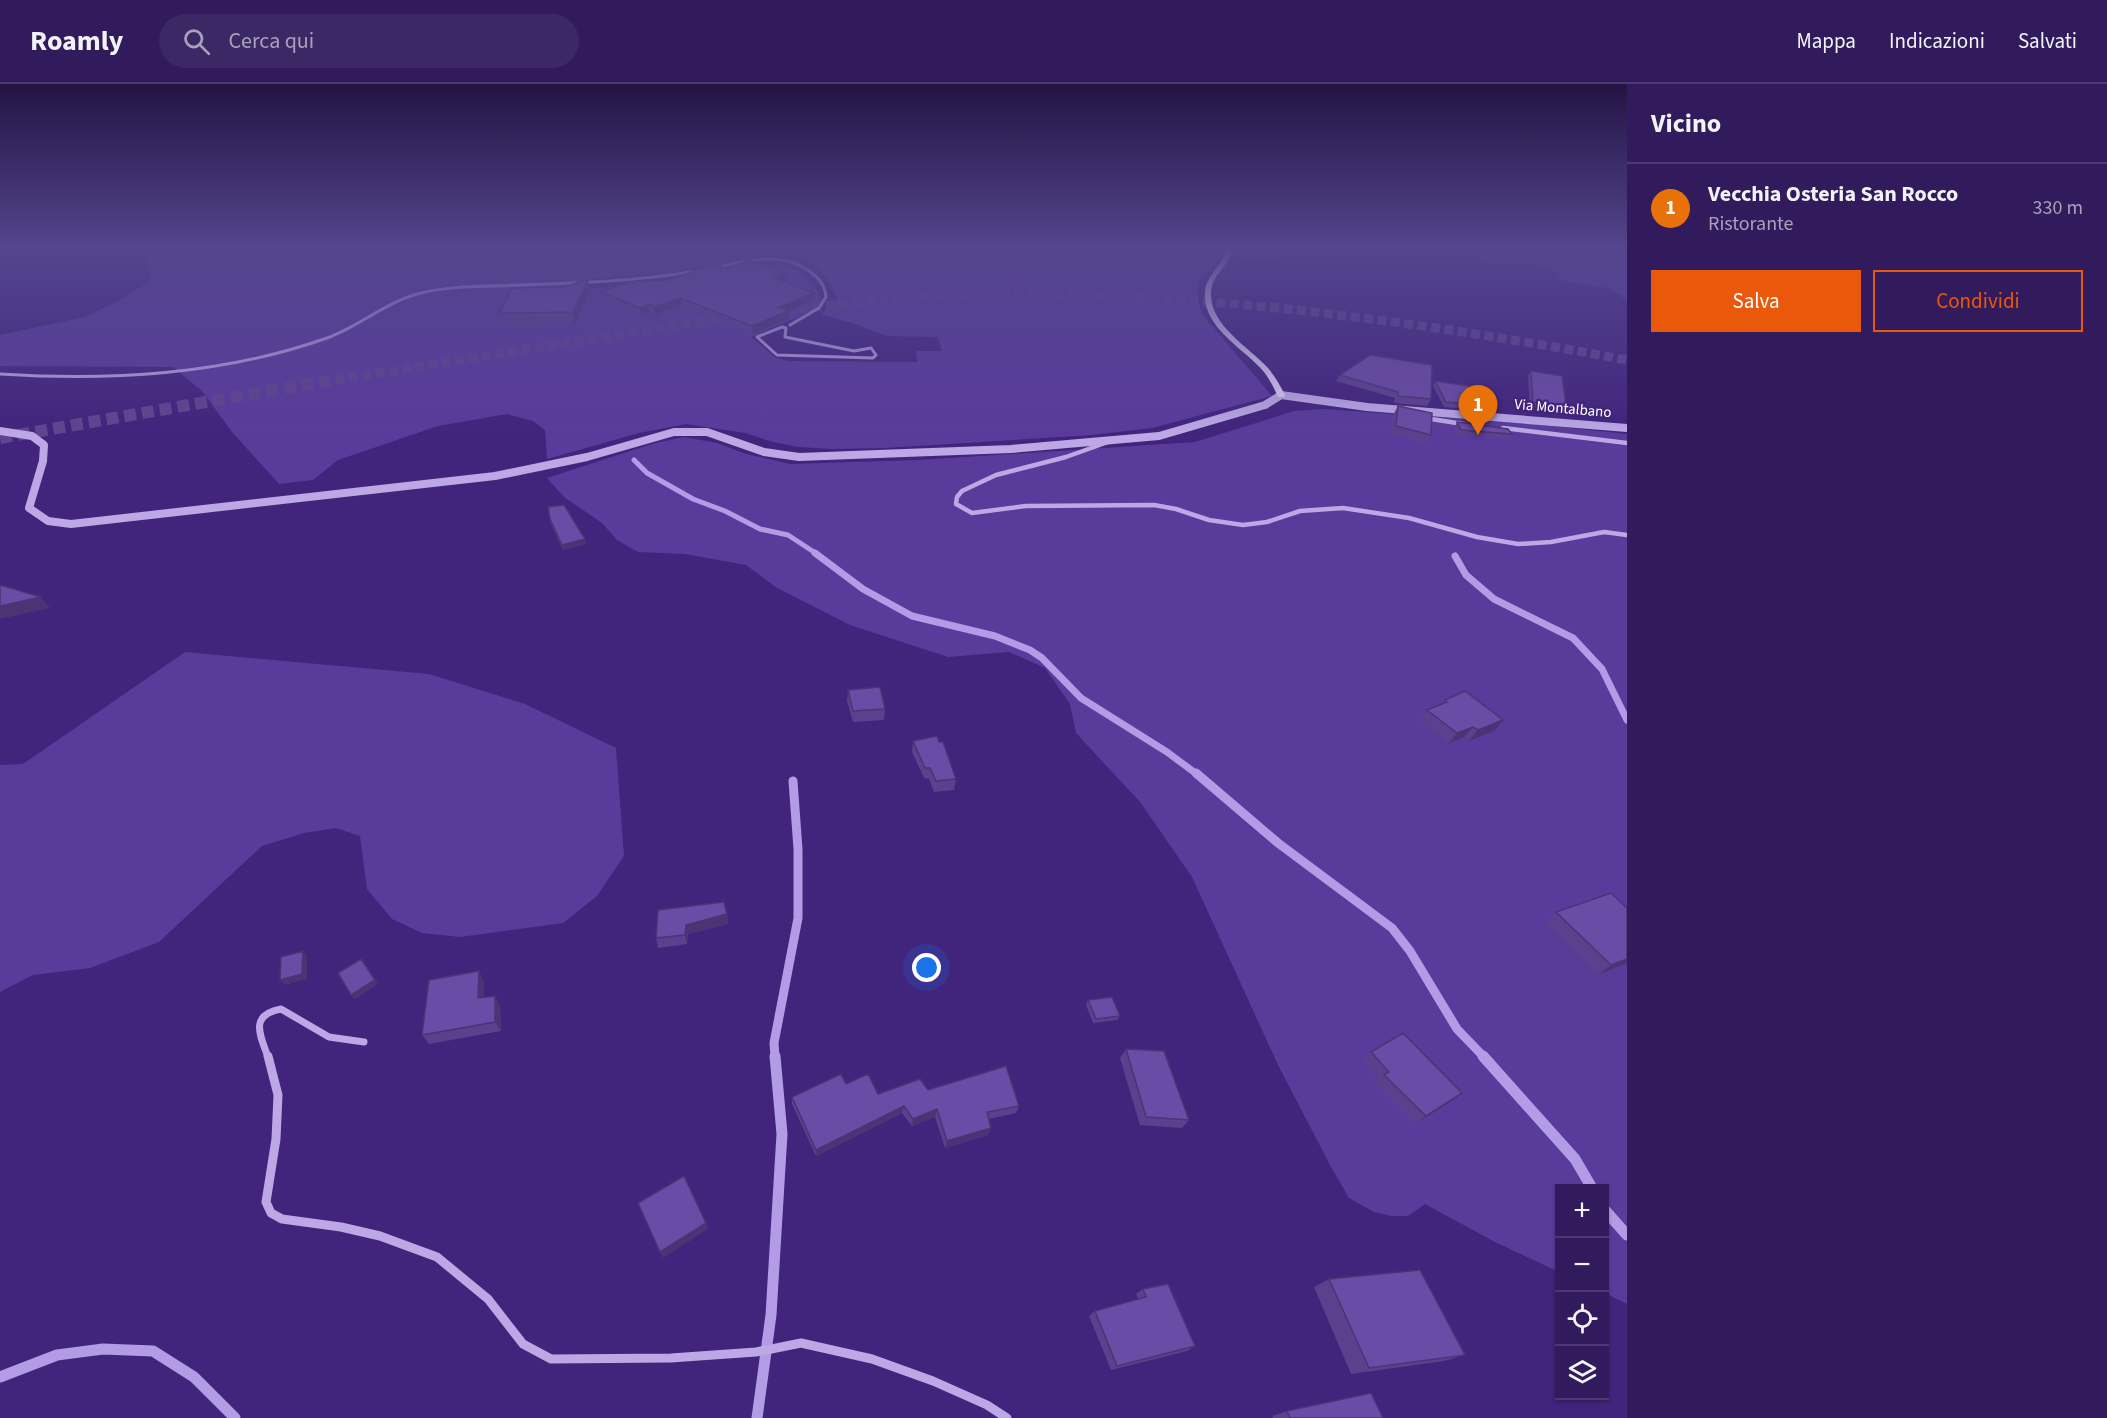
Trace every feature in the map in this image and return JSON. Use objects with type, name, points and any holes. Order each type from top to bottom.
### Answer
[{"type":"main road","points":[[1211,309],[1220,324],[1279,386],[1281,395]]},
{"type":"street","points":[[0,374],[88,377],[181,372],[270,354],[329,337],[382,309]]},
{"type":"street","points":[[790,325],[815,309]]},
{"type":"street","points":[[782,327],[786,328],[785,337],[854,351],[871,348],[876,355],[873,358],[850,358],[777,355],[758,337],[782,327]]},
{"type":"street","name":"Via Montalbano","points":[[1281,395],[1396,409],[1547,419],[1627,428]]},
{"type":"street","points":[[0,431],[32,436],[44,445],[44,460],[30,508],[40,520],[59,524],[87,524],[257,506],[495,476],[587,457],[674,432],[707,432],[764,452],[816,458],[1011,449],[1159,436],[1266,405],[1281,395]]},
{"type":"street","points":[[1396,409],[1427,419],[1469,425]]},
{"type":"street","points":[[1500,428],[1627,443]]},
{"type":"street","points":[[1112,441],[1066,457],[996,475],[962,491],[957,497],[956,504],[972,513],[1026,506],[1154,505],[1176,509],[1209,520],[1243,525],[1267,522],[1300,511],[1343,508],[1409,518],[1477,537],[1518,544],[1551,542],[1604,532],[1627,535]]},
{"type":"street","points":[[364,1042],[348,1042],[318,1034],[281,1009],[271,1011],[262,1017],[258,1029],[272,1067],[278,1095],[276,1139],[266,1202],[271,1213],[282,1219],[341,1227],[380,1236],[437,1257],[488,1299],[523,1344],[551,1359],[660,1358],[745,1353],[801,1343],[872,1359],[933,1381],[987,1405],[1007,1418]]},
{"type":"shaded area","points":[[100,309],[816,309],[751,337],[775,357],[788,361],[917,362],[916,351],[942,351],[938,337],[887,336],[821,314],[826,309],[1201,309],[1202,314],[1272,396],[1152,428],[1092,435],[885,448],[832,449],[798,447],[745,433],[686,424],[639,433],[547,459],[545,430],[533,421],[507,414],[438,426],[338,460],[313,480],[279,484],[232,432],[202,391],[173,367],[0,366],[0,335],[84,317]]},
{"type":"shaded area","points":[[1323,409],[1533,424],[1627,434],[1627,1304],[1609,1295],[1609,1184],[1555,1184],[1555,1270],[1495,1242],[1425,1204],[1408,1216],[1391,1216],[1374,1212],[1349,1198],[1278,1065],[1192,877],[1140,802],[1076,733],[1070,704],[1045,668],[1009,652],[948,657],[850,625],[777,588],[746,565],[685,554],[638,552],[617,540],[602,523],[564,497],[547,478],[655,443],[684,437],[717,443],[743,453],[790,464],[919,460],[1195,442],[1294,411]]},
{"type":"shaded area","points":[[185,652],[429,674],[525,704],[616,748],[624,856],[597,896],[563,923],[460,937],[422,933],[392,919],[367,889],[360,836],[336,828],[304,833],[262,846],[159,942],[90,968],[33,975],[0,992],[0,765],[23,764]]},
{"type":"building","points":[[502,309],[574,309],[573,312],[500,313]]},
{"type":"building","points":[[710,309],[790,310],[752,326]]},
{"type":"building","points":[[1370,355],[1432,365],[1431,399],[1398,396],[1398,392],[1340,375]]},
{"type":"building","points":[[1531,371],[1562,376],[1566,405],[1533,402]]},
{"type":"building","points":[[1435,381],[1476,387],[1490,406],[1446,402]]},
{"type":"building","points":[[1398,406],[1432,413],[1431,435],[1396,426]]},
{"type":"building","points":[[1457,422],[1508,429],[1512,434],[1461,430]]},
{"type":"building","points":[[564,505],[585,539],[562,545],[550,519],[548,507]]},
{"type":"building","points":[[0,585],[41,597],[0,606]]},
{"type":"building","points":[[880,687],[885,709],[853,711],[848,690]]},
{"type":"building","points":[[1465,691],[1503,720],[1478,730],[1473,727],[1457,733],[1427,710]]},
{"type":"building","points":[[937,736],[939,742],[943,742],[956,779],[936,781],[930,768],[925,768],[913,741]]},
{"type":"building","points":[[1611,893],[1627,908],[1627,959],[1611,965],[1556,912]]},
{"type":"building","points":[[724,902],[727,914],[686,925],[685,935],[656,938],[658,910]]},
{"type":"building","points":[[303,951],[302,974],[280,980],[281,957]]},
{"type":"building","points":[[361,959],[375,980],[351,995],[338,973]]},
{"type":"building","points":[[479,971],[478,998],[495,996],[495,1022],[422,1035],[429,980]]},
{"type":"building","points":[[1112,997],[1120,1016],[1096,1019],[1088,1000]]},
{"type":"building","points":[[1403,1033],[1462,1093],[1426,1116],[1384,1075],[1389,1072],[1371,1052]]},
{"type":"building","points":[[1126,1049],[1164,1051],[1189,1120],[1146,1117]]},
{"type":"building","points":[[1006,1066],[1019,1106],[987,1112],[991,1128],[947,1141],[937,1109],[913,1119],[904,1106],[816,1150],[792,1097],[841,1074],[846,1084],[868,1074],[878,1094],[920,1079],[928,1090]]},
{"type":"building","points":[[684,1176],[706,1223],[660,1252],[638,1203]]},
{"type":"building","points":[[1420,1270],[1465,1355],[1369,1368],[1329,1279]]},
{"type":"building","points":[[1168,1284],[1195,1346],[1117,1366],[1095,1311],[1146,1297],[1143,1289]]},
{"type":"building","points":[[1371,1393],[1383,1418],[1290,1418],[1287,1411]]},
{"type":"waterway","points":[[634,460],[647,473],[693,499],[725,511],[760,529],[788,535],[817,554]]},
{"type":"waterway","points":[[815,553],[863,589],[912,616],[995,636],[1030,650],[1042,658],[1081,698],[1167,752],[1198,775]]},
{"type":"waterway","points":[[1455,556],[1466,575],[1494,599],[1573,638],[1602,669],[1627,720]]},
{"type":"waterway","points":[[1196,773],[1278,843],[1392,928],[1410,951],[1457,1029],[1484,1057]]},
{"type":"waterway","points":[[775,1057],[774,1043],[798,918],[798,849],[793,781]]},
{"type":"waterway","points":[[757,1418],[771,1315],[782,1134],[775,1056]]},
{"type":"waterway","points":[[1483,1056],[1575,1159],[1590,1184]]},
{"type":"waterway","points":[[1609,1215],[1627,1235]]},
{"type":"waterway","points":[[0,1377],[57,1355],[103,1349],[153,1351],[194,1377],[235,1418]]},
{"type":"tunnel","points":[[772,312],[796,309]]},
{"type":"tunnel","points":[[1293,309],[1460,332],[1627,360]]},
{"type":"tunnel","points":[[322,382],[738,316]]},
{"type":"tunnel","points":[[0,438],[331,380]]},
{"type":"place","name":"Vecchia Osteria San Rocco","points":[[1478,435]]}]
